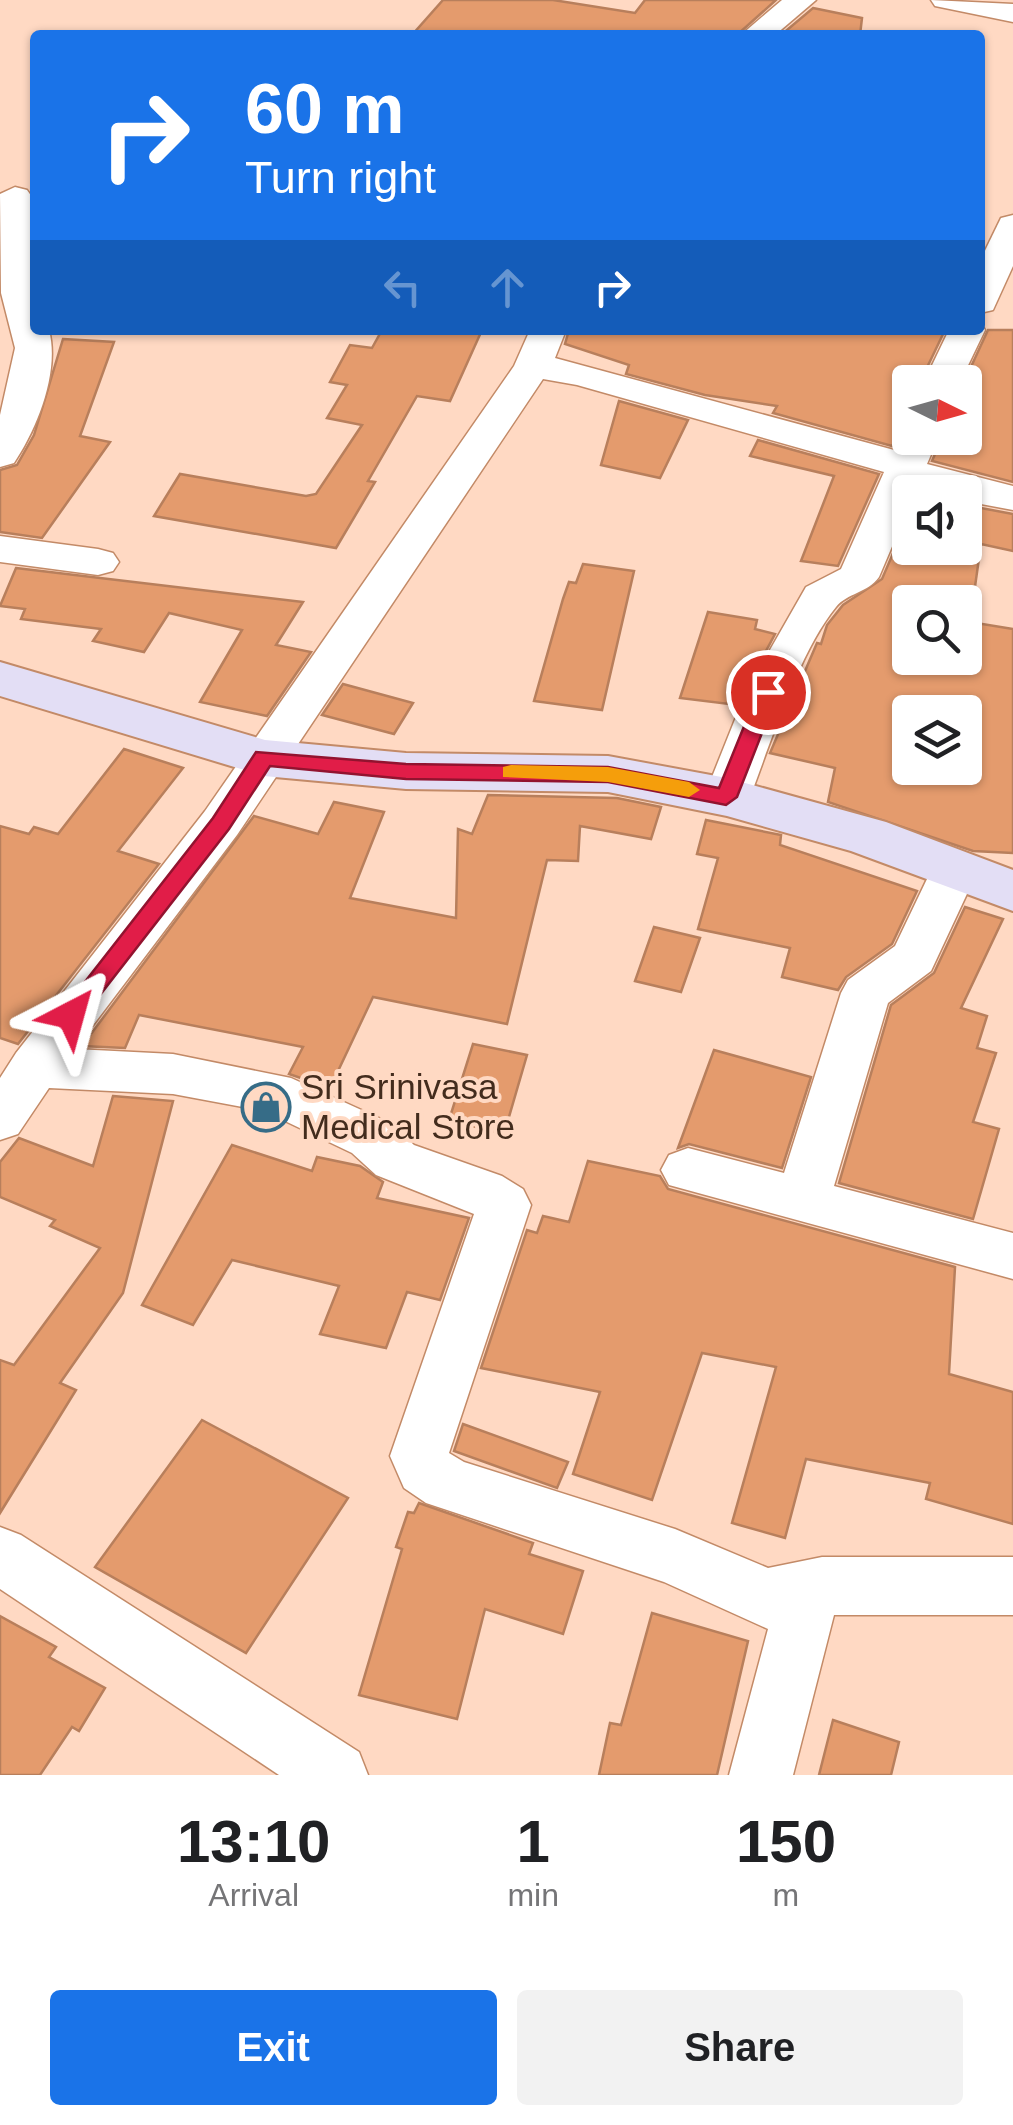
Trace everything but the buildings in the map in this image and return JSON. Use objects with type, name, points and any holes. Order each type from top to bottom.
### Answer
[{"type":"main road","points":[[0,679],[264,758],[406,771],[608,774],[726,797],[806,816],[1013,890]]},
{"type":"street","points":[[762,30],[799,0]]},
{"type":"street","points":[[946,0],[1013,12]]},
{"type":"street","points":[[17,199],[22,311],[30,329]]},
{"type":"street","points":[[985,283],[1013,226]]},
{"type":"street","points":[[985,320],[1013,324]]},
{"type":"street","points":[[0,456],[10,442],[14,420],[28,390],[33,335]]},
{"type":"street","points":[[950,365],[964,335]]},
{"type":"street","points":[[0,1118],[34,1067],[221,823],[541,348],[581,374],[876,457],[901,455]]},
{"type":"street","points":[[726,797],[768,692],[821,596],[858,577],[913,455]]},
{"type":"street","points":[[915,455],[1013,498]]},
{"type":"street","points":[[0,549],[98,562]]},
{"type":"street","points":[[802,1202],[866,993],[914,958],[955,868]]},
{"type":"street","points":[[34,1067],[173,1074],[273,1092],[371,1138],[395,1160],[483,1192],[504,1205],[420,1456],[425,1470],[447,1484],[675,1557],[803,1614]]},
{"type":"street","points":[[688,1170],[1013,1256]]},
{"type":"street","points":[[8,1578],[336,1775]]},
{"type":"street","points":[[803,1614],[779,1593],[822,1586],[1013,1586]]},
{"type":"street","points":[[761,1775],[803,1614]]},
{"type":"slow traffic","points":[[511,772],[608,774],[689,790]]},
{"type":"place","name":"Sri Srinivasa Medical Store","points":[[266,1107]]},
{"type":"route","points":[[71,1015],[221,823],[264,758],[406,771],[608,774],[726,797],[768,692]]}]
